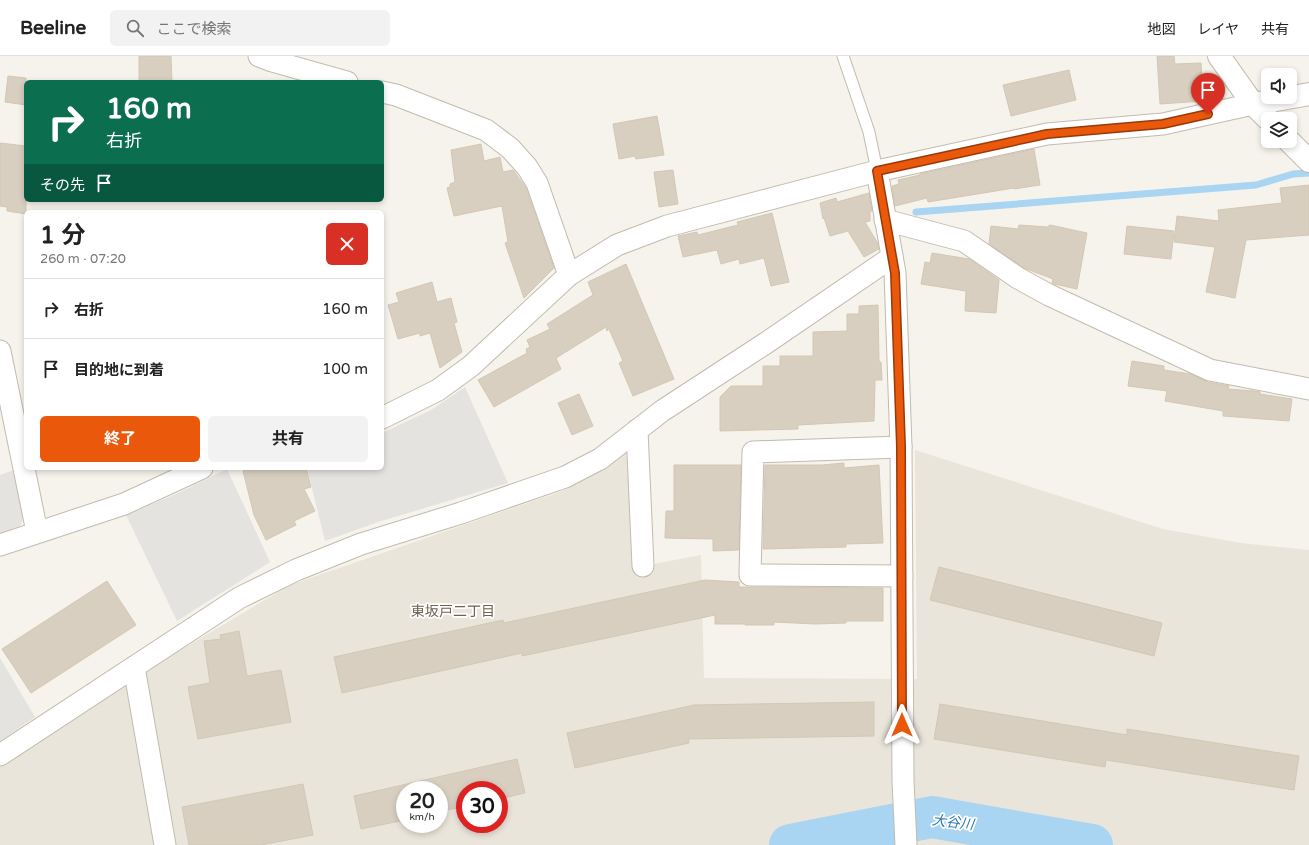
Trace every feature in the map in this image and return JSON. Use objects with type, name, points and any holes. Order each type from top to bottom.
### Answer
[{"type":"street","points":[[259,56],[340,80]]},
{"type":"street","points":[[1219,56],[1261,111]]},
{"type":"street","points":[[384,92],[396,95],[486,130],[510,148],[527,167],[537,183],[569,275]]},
{"type":"street","points":[[384,417],[438,390],[471,366],[569,275],[617,245],[667,226],[877,171],[1047,134],[1163,124],[1261,111],[1309,94]]},
{"type":"street","points":[[1296,148],[1309,161]]},
{"type":"street","points":[[877,171],[895,273],[901,447],[903,781],[906,845]]},
{"type":"street","points":[[885,220],[964,241],[1018,278],[1049,295],[1210,370],[1309,389]]},
{"type":"street","points":[[0,755],[239,598],[296,570],[361,544],[461,513],[565,477],[600,459],[662,411],[766,343],[892,257]]},
{"type":"street","points":[[0,351],[24,468]]},
{"type":"street","points":[[637,430],[643,566]]},
{"type":"street","points":[[901,447],[753,452],[750,575],[902,576]]},
{"type":"street","points":[[24,470],[37,532]]},
{"type":"street","points":[[0,545],[124,504],[198,470]]},
{"type":"street","points":[[134,667],[165,845]]},
{"type":"lane","points":[[843,56],[869,132],[877,171]]},
{"type":"shaded area","points":[[465,387],[508,483],[378,522],[325,541],[307,470],[384,470],[384,432],[431,410]]},
{"type":"shaded area","points":[[915,450],[1163,529],[1241,543],[1309,550],[1309,845],[0,845],[0,766],[145,671],[290,585],[562,491],[627,452],[633,568],[701,555],[704,678],[917,679]]},
{"type":"shaded area","points":[[14,470],[24,515],[20,527],[0,534],[0,475]]},
{"type":"shaded area","points":[[227,470],[270,562],[177,621],[126,515]]},
{"type":"shaded area","points":[[0,658],[35,717],[0,741]]},
{"type":"building","points":[[139,56],[171,56],[172,80],[139,80]]},
{"type":"building","points":[[1157,56],[1174,56],[1175,64],[1201,63],[1203,101],[1160,104]]},
{"type":"building","points":[[1069,70],[1076,100],[1011,116],[1003,85]]},
{"type":"building","points":[[8,76],[26,78],[26,80],[24,80],[24,105],[5,102]]},
{"type":"building","points":[[657,116],[664,155],[636,159],[635,156],[619,159],[613,124]]},
{"type":"building","points":[[0,143],[24,146],[24,202],[26,202],[26,210],[24,210],[24,214],[7,211],[7,207],[0,206]]},
{"type":"building","points":[[481,144],[484,161],[500,157],[503,172],[513,170],[526,188],[554,268],[524,298],[505,243],[508,242],[502,206],[454,216],[447,188],[450,187],[450,184],[455,182],[451,150]]},
{"type":"building","points":[[1034,149],[1040,185],[928,202],[927,198],[895,206],[892,186],[899,184],[898,180]]},
{"type":"building","points":[[673,170],[678,204],[659,207],[654,172]]},
{"type":"building","points":[[1309,185],[1309,235],[1246,240],[1235,298],[1206,292],[1215,247],[1174,242],[1177,216],[1219,221],[1218,210],[1282,203],[1280,188]]},
{"type":"building","points":[[869,193],[872,211],[870,211],[870,221],[865,222],[877,242],[879,249],[864,257],[848,231],[830,236],[824,218],[823,219],[820,203],[836,198],[837,202]]},
{"type":"building","points":[[772,213],[789,282],[771,286],[764,258],[740,264],[739,259],[721,264],[717,250],[683,257],[678,236],[697,232],[698,235],[738,225],[737,222]]},
{"type":"building","points":[[1019,225],[1047,227],[1050,225],[1087,233],[1077,289],[1052,283],[1053,279],[1024,268],[989,244],[991,226],[1018,229]]},
{"type":"building","points":[[1127,226],[1174,231],[1171,259],[1124,254]]},
{"type":"building","points":[[932,253],[969,259],[999,280],[996,313],[965,311],[966,291],[921,284],[925,262],[930,263]]},
{"type":"building","points":[[626,264],[674,379],[633,396],[619,363],[623,361],[609,329],[607,331],[606,327],[556,358],[561,369],[494,407],[478,380],[527,353],[526,349],[530,347],[527,340],[550,329],[547,324],[593,295],[588,282]]},
{"type":"building","points":[[432,282],[437,302],[451,298],[457,322],[454,323],[462,352],[440,368],[430,333],[420,336],[420,333],[398,339],[388,305],[399,302],[396,293]]},
{"type":"building","points":[[878,305],[879,362],[881,362],[882,380],[875,380],[874,421],[798,425],[798,429],[720,431],[720,397],[731,386],[763,386],[763,366],[780,366],[780,356],[813,356],[813,332],[847,331],[847,314],[859,314],[859,306]]},
{"type":"building","points":[[1132,361],[1164,366],[1164,370],[1190,374],[1208,382],[1229,386],[1228,389],[1254,391],[1260,392],[1260,394],[1292,399],[1289,421],[1223,416],[1223,411],[1165,401],[1167,391],[1128,386]]},
{"type":"building","points":[[579,394],[593,426],[572,435],[558,403]]},
{"type":"building","points":[[844,463],[844,468],[879,465],[883,543],[846,544],[846,547],[763,549],[765,465],[822,465]]},
{"type":"building","points":[[674,465],[741,465],[739,550],[713,551],[713,539],[665,538],[666,511],[674,511]]},
{"type":"building","points":[[307,470],[311,487],[304,489],[315,511],[294,521],[296,525],[266,540],[254,515],[243,471]]},
{"type":"building","points":[[939,567],[1162,623],[1154,656],[930,600]]},
{"type":"building","points":[[705,580],[739,582],[739,587],[883,588],[883,621],[846,621],[846,623],[815,624],[774,622],[774,625],[715,624],[715,615],[522,656],[522,653],[342,693],[334,657],[503,620],[504,623]]},
{"type":"building","points":[[107,581],[136,625],[31,693],[2,649]]},
{"type":"building","points":[[239,631],[247,676],[281,670],[291,722],[198,739],[188,687],[210,683],[204,641],[221,639],[220,635]]},
{"type":"building","points":[[874,702],[874,736],[688,739],[689,743],[575,768],[567,733],[694,705]]},
{"type":"building","points":[[940,704],[1127,735],[1127,729],[1299,756],[1294,790],[1106,760],[1105,767],[934,739]]},
{"type":"building","points":[[517,759],[525,793],[508,797],[508,781],[456,781],[456,808],[448,810],[448,781],[420,781]]},
{"type":"building","points":[[303,784],[313,835],[261,845],[189,845],[182,807]]},
{"type":"building","points":[[396,786],[396,822],[361,829],[354,796]]},
{"type":"waterway","points":[[916,212],[1256,185],[1293,174],[1309,173]]},
{"type":"waterway","name":"大谷川","points":[[790,845],[932,817],[1092,845]]},
{"type":"district","name":"東坂戸二丁目","points":[[453,611]]},
{"type":"route","points":[[902,725],[901,447],[895,273],[877,171],[1047,134],[1163,124],[1208,114]]}]
